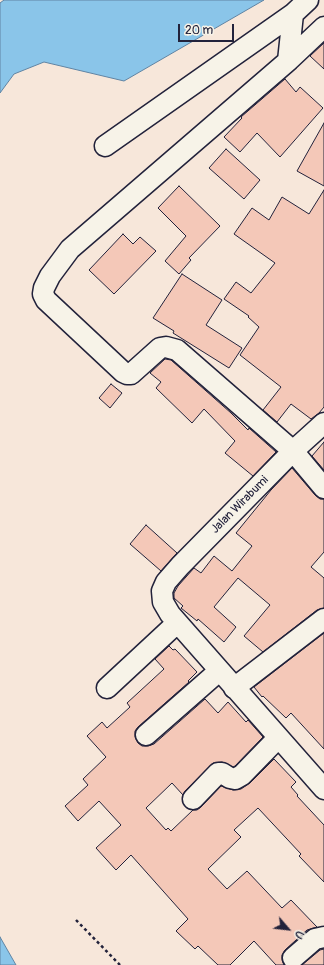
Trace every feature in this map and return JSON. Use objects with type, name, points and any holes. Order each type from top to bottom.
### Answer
[{"type":"street","points":[[105,146],[293,14],[308,0]]},
{"type":"street","points":[[288,61],[293,14]]},
{"type":"street","points":[[324,27],[288,61],[70,249],[50,276],[44,288],[43,294],[46,300],[123,372],[127,374],[131,374],[160,348],[166,347],[177,350],[293,451],[324,488]]},
{"type":"street","name":"Jalan Wirabumi","points":[[177,623],[163,602],[162,591],[166,582],[293,451],[324,423]]},
{"type":"street","points":[[234,688],[324,619]]},
{"type":"street","points":[[107,688],[177,623],[324,789]]},
{"type":"street","points":[[146,735],[219,671]]},
{"type":"street","points":[[193,799],[218,773],[222,773],[235,779],[242,775],[278,738]]},
{"type":"street","points":[[293,958],[315,939],[324,938]]},
{"type":"path","points":[[76,920],[120,965]]},
{"type":"water","points":[[4,0],[264,0],[124,81],[44,62],[14,74],[0,93],[0,3]]},
{"type":"water","points":[[0,937],[16,965],[0,965]]},
{"type":"building","points":[[324,43],[324,69],[310,56]]},
{"type":"building","points":[[285,79],[296,92],[300,87],[323,108],[280,157],[257,133],[240,152],[224,137],[242,118],[241,117]]},
{"type":"building","points":[[324,123],[324,186],[297,171]]},
{"type":"building","points":[[226,149],[260,180],[244,199],[209,168]]},
{"type":"building","points":[[179,186],[220,226],[189,258],[191,260],[179,274],[165,261],[186,236],[158,208]]},
{"type":"building","points":[[324,190],[324,407],[311,419],[291,404],[277,422],[263,410],[281,387],[240,355],[259,327],[248,317],[249,316],[224,299],[236,282],[251,293],[275,263],[234,234],[252,208],[269,220],[282,197],[309,214]]},
{"type":"building","points":[[123,234],[133,244],[140,237],[156,251],[114,294],[89,270]]},
{"type":"building","points":[[182,274],[222,300],[206,325],[242,348],[229,368],[173,333],[174,331],[153,318]]},
{"type":"building","points":[[165,359],[171,360],[248,430],[249,428],[276,452],[253,476],[225,453],[235,441],[204,409],[192,423],[156,388],[161,382],[150,373]]},
{"type":"building","points":[[111,384],[122,393],[110,408],[99,398]]},
{"type":"building","points":[[324,442],[324,470],[312,456]]},
{"type":"building","points":[[292,468],[315,495],[320,499],[324,499],[324,552],[311,567],[324,578],[324,608],[317,610],[263,652],[244,636],[270,605],[238,578],[214,607],[236,627],[224,642],[198,619],[197,621],[181,608],[183,606],[174,598],[174,593],[178,586],[194,568],[201,573],[214,556],[232,571],[252,546],[236,533],[271,490]]},
{"type":"building","points":[[146,525],[177,553],[161,571],[130,544]]},
{"type":"building","points":[[324,633],[324,749],[291,713],[286,718],[263,696],[262,697],[254,687]]},
{"type":"building","points":[[169,646],[173,650],[175,649],[197,672],[188,681],[189,682],[138,727],[135,731],[135,737],[138,743],[142,746],[154,744],[205,699],[218,713],[228,702],[246,722],[248,720],[263,737],[235,766],[233,767],[222,762],[213,763],[185,791],[183,795],[172,783],[146,808],[166,830],[168,828],[171,831],[193,810],[197,810],[201,807],[221,786],[233,790],[241,789],[250,783],[274,759],[296,782],[291,787],[298,795],[297,796],[324,825],[324,882],[299,856],[301,854],[258,808],[234,830],[241,837],[208,869],[227,889],[247,871],[282,908],[291,900],[317,927],[307,930],[285,950],[282,955],[284,965],[276,965],[254,941],[230,965],[218,965],[198,946],[195,949],[176,931],[188,919],[131,855],[116,870],[96,848],[121,825],[99,801],[78,821],[65,806],[88,785],[83,779],[106,757],[87,736],[102,722],[107,728],[130,707],[127,703],[164,669],[155,659]]},
{"type":"building","points":[[324,949],[324,965],[302,965],[320,950]]}]
